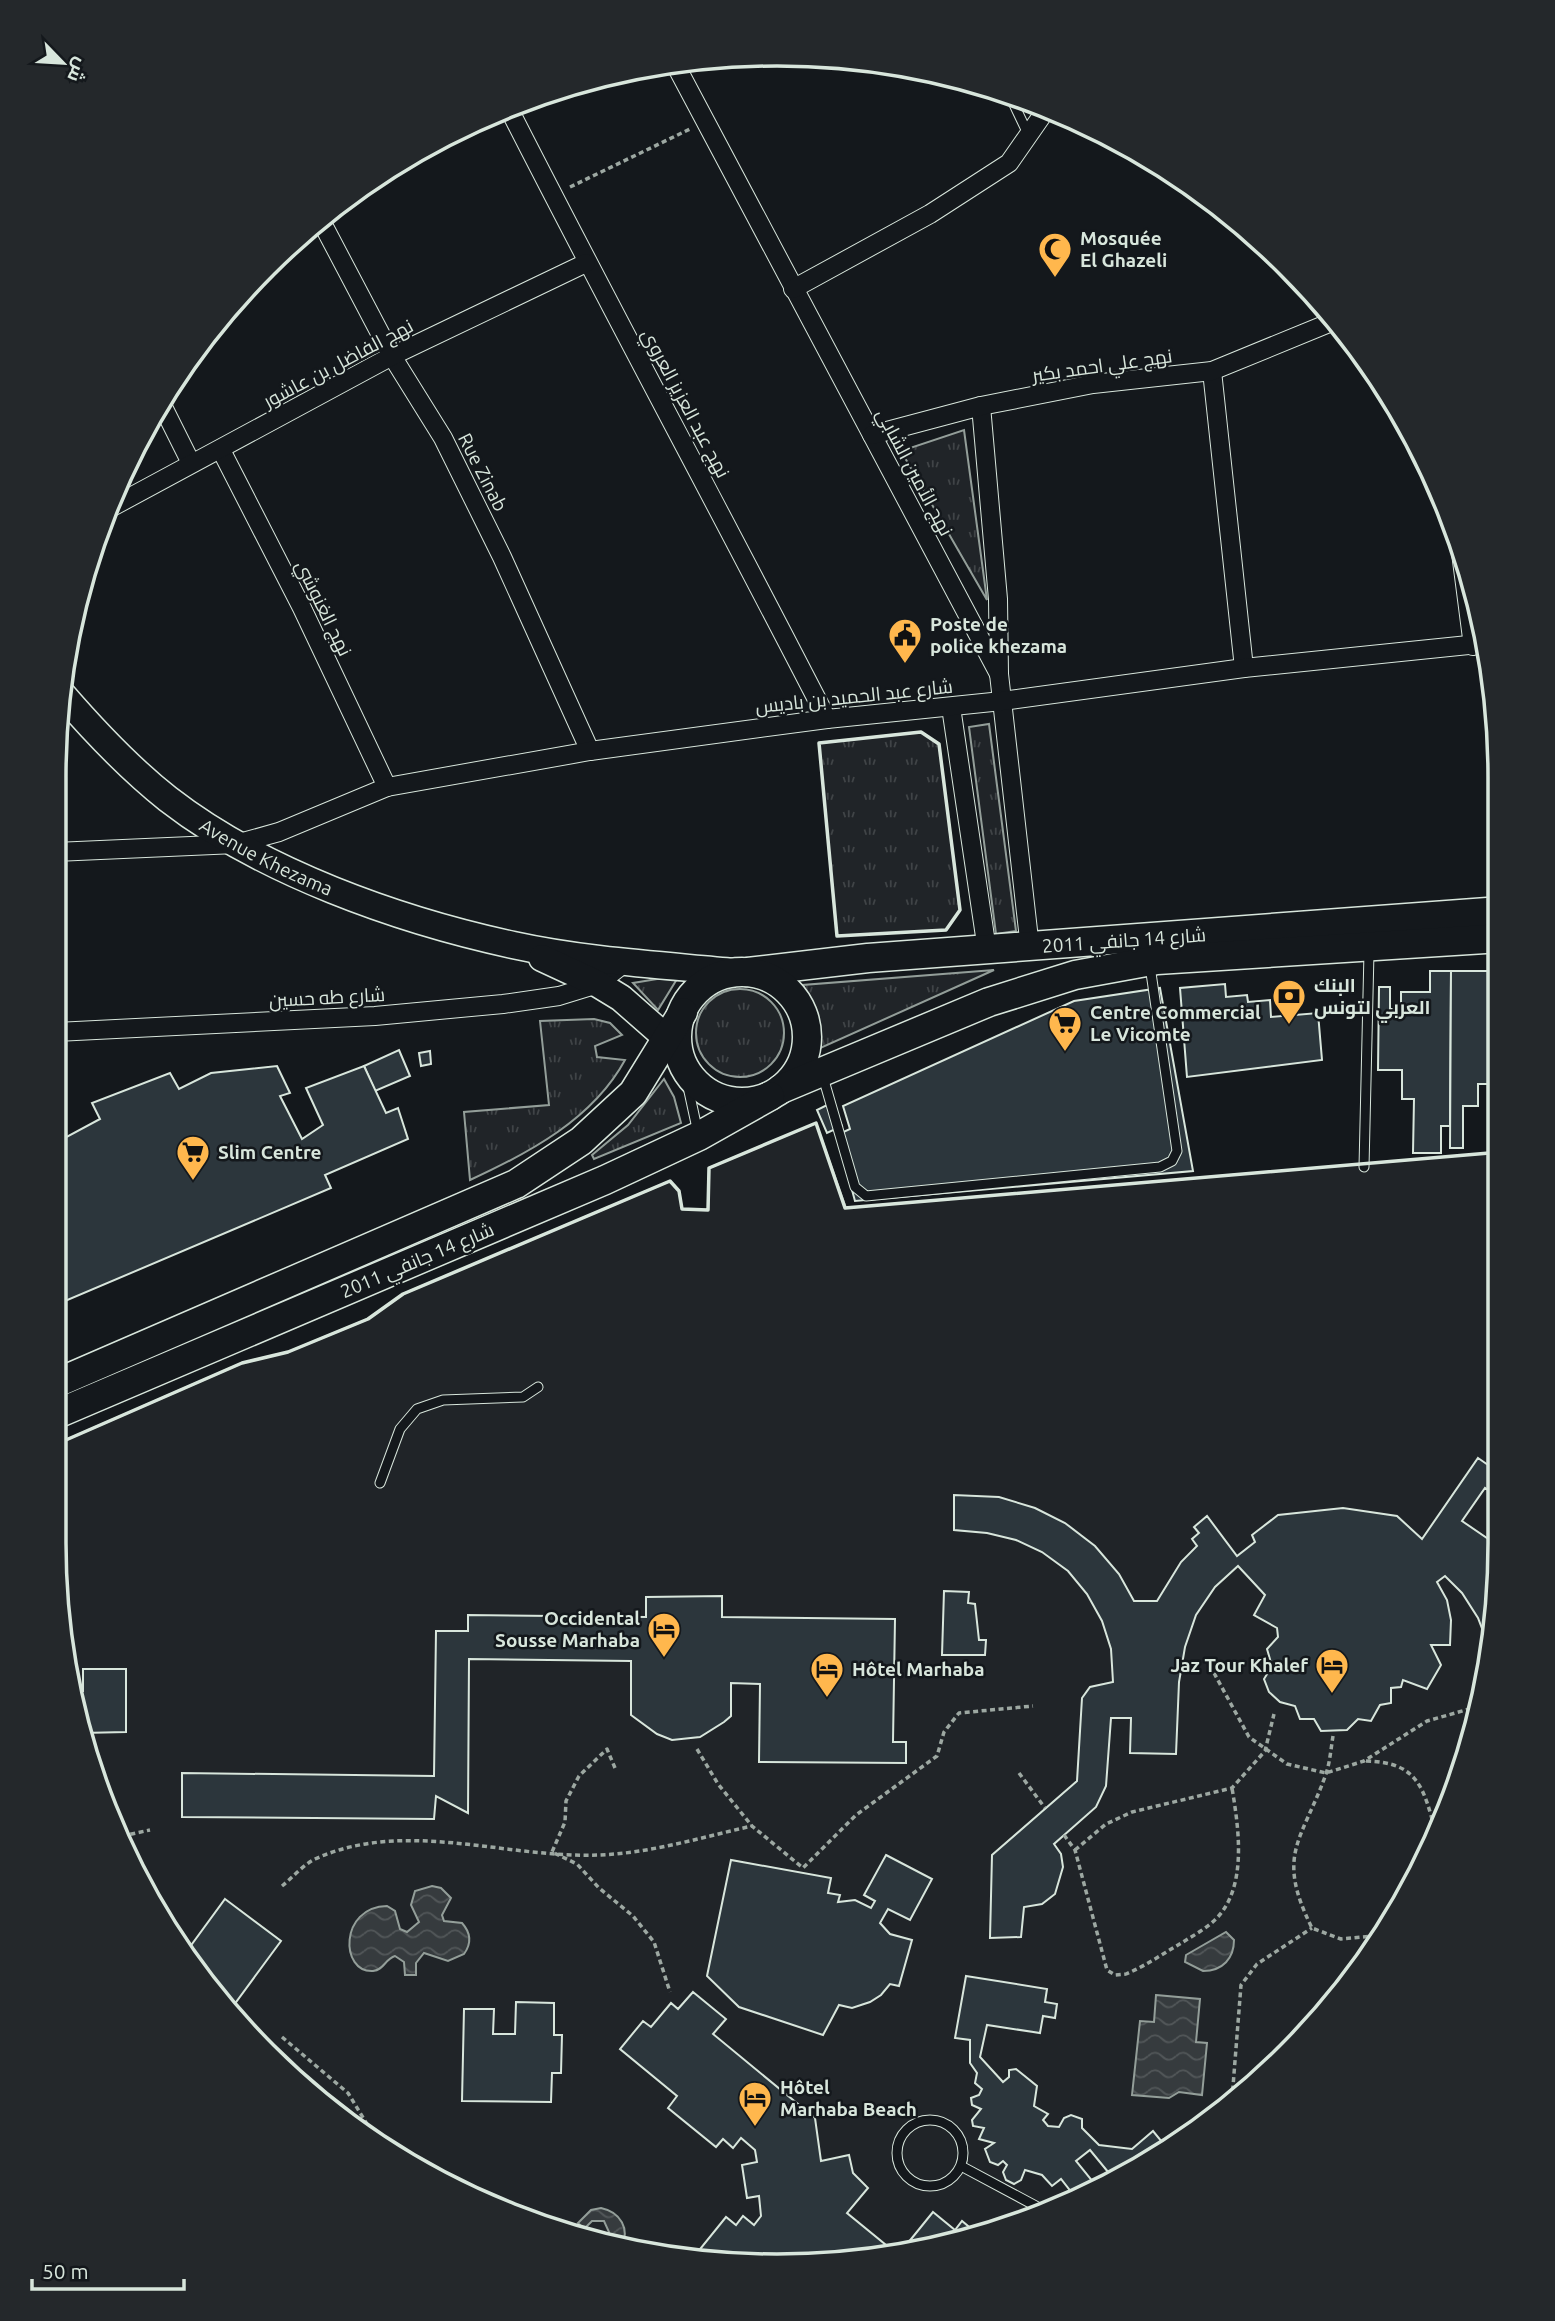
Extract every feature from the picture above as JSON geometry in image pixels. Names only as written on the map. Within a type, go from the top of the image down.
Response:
[{"type":"main road","name":"Avenue Khezama","points":[[71,703],[168,798],[236,844],[358,898],[438,926],[515,946],[626,962],[742,972]]},
{"type":"main road","name":"شارع 14 جانفي 2011","points":[[742,972],[868,958],[1488,912]]},
{"type":"main road","name":"شارع 14 جانفي 2011","points":[[66,1410],[592,1186],[699,1136],[776,1092],[1001,998],[1074,975],[1149,961],[1488,938]]},
{"type":"main road","name":"Avenue Khezama","points":[[515,946],[598,984],[621,998],[676,1049]]},
{"type":"main road","points":[[742,972],[770,978],[788,990],[801,1009],[807,1030],[806,1052],[796,1073],[776,1092],[750,1102],[728,1101],[708,1092],[692,1078],[676,1049],[683,1012],[704,985],[742,972]]},
{"type":"main road","name":"شارع 14 جانفي 2011","points":[[66,1378],[516,1184],[581,1141],[676,1049]]},
{"type":"street","name":"نهج الأمين الشابي","points":[[680,74],[999,674]]},
{"type":"street","name":"نهج عبد العزيز العروي","points":[[513,118],[586,263],[723,515],[827,719]]},
{"type":"street","points":[[793,289],[930,214],[1009,163],[1041,118]]},
{"type":"street","name":"Rue Zinab","points":[[325,229],[392,356],[443,438],[502,557],[590,751]]},
{"type":"street","name":"نهج الفاضل بن عاشور","points":[[123,501],[392,356],[586,263]]},
{"type":"street","name":"نهج علي احمد بكير","points":[[872,435],[981,406],[1093,384],[1212,371],[1325,325]]},
{"type":"street","points":[[1212,371],[1244,668]]},
{"type":"street","points":[[981,406],[998,599],[999,674],[1030,948]]},
{"type":"street","points":[[167,414],[191,463]]},
{"type":"street","name":"نهج الغنوشي","points":[[221,450],[302,608],[387,787]]},
{"type":"street","name":"شارع عبد الحميد بن باديس","points":[[66,852],[236,844],[279,832],[387,787],[590,751],[827,719],[1002,701],[1244,668],[1476,645]]},
{"type":"street","points":[[951,707],[987,950]]},
{"type":"street","points":[[598,984],[626,962]]},
{"type":"street","name":"شارع طه حسين","points":[[66,1031],[375,1016],[543,999],[598,984]]},
{"type":"lane","points":[[1015,108],[1029,137]]},
{"type":"lane","points":[[1364,1167],[1369,948]]},
{"type":"lane","points":[[822,1073],[855,1187],[866,1196],[1160,1167],[1172,1161],[1177,1151],[1149,961]]},
{"type":"lane","points":[[676,1049],[699,1136]]},
{"type":"lane","points":[[380,1483],[400,1429],[417,1409],[443,1400],[523,1397],[538,1387]]},
{"type":"lane","points":[[917,2122],[943,2122],[953,2129],[961,2140],[961,2166],[954,2177],[942,2184],[930,2187],[917,2184],[906,2177],[898,2166],[898,2140],[917,2122]]},
{"type":"lane","points":[[961,2166],[1035,2206]]},
{"type":"path","points":[[553,195],[706,121]]},
{"type":"path","points":[[1214,1673],[1249,1737],[1265,1751],[1287,1764],[1326,1773],[1364,1761],[1427,1721],[1468,1709]]},
{"type":"path","points":[[697,1749],[718,1784],[752,1826],[800,1868],[807,1868],[856,1815],[937,1756],[944,1732],[959,1713],[1033,1706]]},
{"type":"path","points":[[1075,1850],[1106,1824],[1132,1812],[1232,1788],[1265,1751],[1274,1714]]},
{"type":"path","points":[[1333,1736],[1326,1773],[1297,1842],[1293,1872],[1300,1904],[1312,1928],[1341,1939],[1371,1936]]},
{"type":"path","points":[[552,1852],[565,1822],[566,1801],[579,1776],[607,1749],[615,1768]]},
{"type":"path","points":[[1364,1761],[1390,1762],[1411,1774],[1424,1793],[1432,1820]]},
{"type":"path","points":[[1019,1773],[1045,1808]]},
{"type":"path","points":[[1064,1835],[1075,1850],[1107,1970],[1115,1975],[1126,1974],[1206,1927],[1224,1909],[1234,1883],[1237,1854],[1237,1821],[1232,1788]]},
{"type":"path","points":[[282,1886],[312,1860],[362,1842],[472,1843],[552,1852],[629,1853],[752,1826]]},
{"type":"path","points":[[129,1834],[150,1830]]},
{"type":"path","points":[[552,1852],[577,1864],[599,1888],[633,1916],[654,1942],[670,1992]]},
{"type":"path","points":[[1233,2089],[1241,1985],[1257,1965],[1312,1928]]},
{"type":"path","points":[[282,2037],[348,2093],[367,2124]]},
{"type":"green space","points":[[964,430],[987,600],[901,451]]},
{"type":"green space","points":[[989,724],[1016,931],[996,934],[969,727]]},
{"type":"green space","points":[[921,732],[939,744],[960,910],[946,930],[837,936],[819,743]]},
{"type":"green space","points":[[994,970],[816,1050],[817,1015],[803,985]]},
{"type":"green space","points":[[677,979],[658,1010],[633,983]]},
{"type":"green space","points":[[740,989],[757,992],[771,1002],[781,1016],[784,1033],[781,1050],[771,1064],[757,1074],[740,1077],[723,1074],[709,1064],[699,1050],[696,1033],[699,1016],[709,1002],[723,992]]},
{"type":"green space","points":[[594,1019],[610,1023],[622,1035],[595,1046],[597,1057],[625,1060],[612,1081],[596,1100],[558,1132],[515,1158],[470,1180],[464,1112],[549,1105],[540,1021]]},
{"type":"green space","points":[[664,1079],[674,1097],[681,1123],[594,1159],[592,1155],[628,1125]]},
{"type":"green space","points":[[816,1123],[846,1208],[1488,1153],[1487,1590],[1475,1682],[1464,1728],[1451,1772],[1415,1858],[1369,1939],[1342,1976],[1280,2046],[1210,2108],[1133,2159],[1050,2200],[1006,2217],[916,2241],[824,2253],[778,2254],[731,2253],[639,2241],[549,2217],[505,2200],[463,2181],[382,2135],[345,2108],[275,2046],[213,1976],[186,1939],[140,1858],[121,1816],[104,1772],[80,1682],[68,1590],[66,1440],[242,1363],[288,1352],[368,1319],[403,1294],[670,1181],[679,1191],[682,1209],[708,1210],[709,1168]]},
{"type":"water","points":[[432,1886],[441,1888],[451,1898],[442,1915],[444,1921],[462,1923],[467,1931],[469,1942],[464,1954],[448,1961],[424,1953],[416,1963],[416,1975],[405,1975],[404,1962],[395,1956],[380,1969],[362,1969],[350,1952],[353,1928],[360,1917],[371,1909],[387,1906],[395,1911],[400,1929],[407,1932],[419,1922],[411,1905],[415,1891]]},
{"type":"water","points":[[1226,1932],[1234,1940],[1232,1952],[1222,1966],[1203,1971],[1185,1962],[1186,1955]]},
{"type":"water","points":[[1156,1995],[1200,1999],[1196,2042],[1207,2043],[1202,2095],[1179,2092],[1169,2098],[1132,2095],[1140,2021],[1154,2022]]},
{"type":"water","points":[[601,2208],[614,2213],[622,2222],[624,2238],[608,2234],[604,2221],[592,2221],[585,2228],[582,2227],[578,2223],[591,2210]]},
{"type":"building","points":[[1430,971],[1451,971],[1450,1126],[1441,1126],[1441,1153],[1413,1153],[1414,1099],[1402,1099],[1402,1070],[1378,1070],[1379,987],[1390,987],[1390,1009],[1401,1009],[1401,992],[1430,992]]},
{"type":"building","points":[[1451,971],[1488,971],[1488,1084],[1478,1084],[1478,1106],[1463,1106],[1463,1148],[1450,1148]]},
{"type":"building","points":[[1225,984],[1226,997],[1247,995],[1248,1002],[1270,1000],[1271,1017],[1318,1013],[1322,1060],[1187,1077],[1180,988]]},
{"type":"building","name":"Centre Commercial Le Vicomte","points":[[1160,988],[1193,1171],[855,1201],[837,1135],[850,1129],[843,1106],[1074,1001]]},
{"type":"building","points":[[399,1050],[410,1076],[375,1091],[364,1066]]},
{"type":"building","points":[[430,1051],[431,1064],[421,1066],[419,1053]]},
{"type":"building","name":"Slim Centre","points":[[277,1066],[290,1093],[280,1096],[302,1139],[323,1125],[306,1088],[364,1066],[386,1113],[398,1108],[408,1139],[325,1175],[331,1188],[66,1301],[66,1137],[100,1119],[92,1103],[170,1073],[179,1089],[211,1073]]},
{"type":"building","points":[[831,1103],[842,1126],[827,1133],[817,1110]]},
{"type":"building","name":"Jaz Tour Khalef","points":[[1478,1458],[1488,1465],[1488,1490],[1485,1488],[1462,1521],[1488,1539],[1483,1630],[1462,1593],[1445,1576],[1437,1582],[1447,1600],[1451,1620],[1450,1645],[1431,1645],[1441,1665],[1427,1689],[1403,1680],[1401,1687],[1391,1688],[1391,1703],[1380,1705],[1371,1721],[1358,1719],[1347,1730],[1321,1731],[1314,1719],[1300,1719],[1295,1706],[1280,1702],[1269,1692],[1264,1679],[1272,1666],[1267,1649],[1278,1637],[1277,1628],[1254,1615],[1265,1595],[1238,1566],[1215,1587],[1196,1615],[1185,1647],[1179,1682],[1176,1754],[1130,1753],[1131,1718],[1111,1718],[1106,1786],[1096,1807],[1054,1844],[1061,1854],[1063,1867],[1055,1894],[1042,1904],[1024,1907],[1021,1937],[990,1938],[992,1855],[1077,1781],[1082,1698],[1090,1687],[1113,1682],[1111,1649],[1102,1621],[1087,1594],[1068,1571],[1042,1552],[1016,1540],[987,1533],[954,1530],[954,1495],[999,1497],[1035,1508],[1065,1523],[1095,1546],[1119,1574],[1134,1601],[1157,1601],[1181,1562],[1197,1546],[1192,1539],[1199,1533],[1194,1527],[1207,1516],[1237,1556],[1255,1542],[1252,1535],[1278,1515],[1343,1508],[1397,1516],[1422,1539]]},
{"type":"building","points":[[944,1591],[969,1592],[968,1603],[975,1604],[979,1640],[986,1640],[985,1655],[942,1655]]},
{"type":"building","name":"Hôtel Marhaba","points":[[722,1596],[722,1617],[895,1619],[893,1742],[906,1742],[906,1763],[759,1762],[760,1684],[731,1683],[731,1716],[700,1737],[672,1740],[657,1734],[631,1715],[631,1661],[469,1659],[468,1813],[436,1796],[434,1819],[182,1817],[182,1773],[434,1776],[436,1631],[468,1631],[468,1615],[646,1617],[646,1597]]},
{"type":"building","points":[[83,1669],[126,1669],[126,1732],[92,1733],[83,1691]]},
{"type":"building","points":[[886,1855],[932,1879],[910,1920],[888,1909],[880,1923],[890,1934],[912,1940],[899,1986],[890,1984],[881,1995],[870,2002],[852,2008],[839,2005],[823,2035],[739,2007],[707,1976],[731,1860],[831,1878],[828,1893],[840,1895],[838,1902],[855,1900],[871,1908],[875,1901],[864,1895]]},
{"type":"building","points":[[225,1899],[281,1941],[235,2003],[191,1946]]},
{"type":"building","points":[[966,1976],[1047,1989],[1045,2002],[1057,2004],[1055,2018],[1043,2016],[1040,2033],[987,2025],[980,2057],[1003,2082],[1009,2077],[1009,2070],[1016,2069],[1037,2086],[1034,2106],[1048,2114],[1043,2120],[1048,2126],[1059,2127],[1064,2118],[1071,2115],[1082,2119],[1082,2128],[1099,2145],[1132,2149],[1153,2131],[1162,2142],[1108,2172],[1090,2150],[1076,2161],[1092,2181],[1070,2191],[1061,2179],[1052,2186],[1042,2175],[1025,2170],[1021,2180],[1014,2184],[1006,2180],[1003,2172],[1007,2165],[1003,2161],[998,2165],[990,2162],[985,2149],[994,2143],[979,2139],[984,2128],[973,2126],[972,2120],[981,2109],[972,2105],[971,2098],[979,2095],[982,2089],[975,2083],[977,2073],[970,2063],[970,2040],[955,2038]]},
{"type":"building","name":"Hôtel Marhaba Beach","points":[[693,1992],[726,2019],[713,2034],[815,2118],[821,2161],[849,2155],[853,2173],[868,2188],[847,2213],[887,2245],[824,2253],[731,2253],[700,2250],[726,2217],[736,2225],[743,2216],[754,2225],[761,2216],[759,2196],[747,2198],[742,2165],[757,2162],[755,2150],[741,2138],[733,2148],[723,2139],[716,2147],[668,2108],[677,2096],[620,2049],[643,2021],[651,2027],[671,2003],[678,2009]]},
{"type":"building","points":[[516,2002],[554,2003],[554,2035],[562,2035],[561,2073],[552,2073],[551,2102],[462,2101],[464,2009],[494,2009],[493,2034],[515,2034]]},
{"type":"building","points":[[933,2212],[955,2230],[962,2221],[970,2228],[916,2241],[909,2242]]},
{"type":"wall","points":[[921,732],[939,744],[960,910],[946,930],[837,936],[819,743],[921,732]]},
{"type":"wall","points":[[66,1440],[242,1363],[288,1352],[368,1319],[403,1294],[670,1181],[679,1191],[682,1209],[708,1210],[709,1168],[816,1123],[845,1208],[1488,1153]]},
{"type":"place","name":"Mosquée El Ghazeli","points":[[1055,279]]},
{"type":"place","name":"Poste de police khezama","points":[[905,665]]},
{"type":"place","name":"البنك العربي لتونس","points":[[1289,1026]]},
{"type":"place","name":"Centre Commercial Le Vicomte","points":[[1065,1053]]},
{"type":"place","name":"Slim Centre","points":[[193,1182]]},
{"type":"place","name":"Occidental Sousse Marhaba","points":[[664,1659]]},
{"type":"place","name":"Jaz Tour Khalef","points":[[1332,1695]]},
{"type":"place","name":"Hôtel Marhaba","points":[[827,1699]]},
{"type":"place","name":"Hôtel Marhaba Beach","points":[[755,2128]]}]
